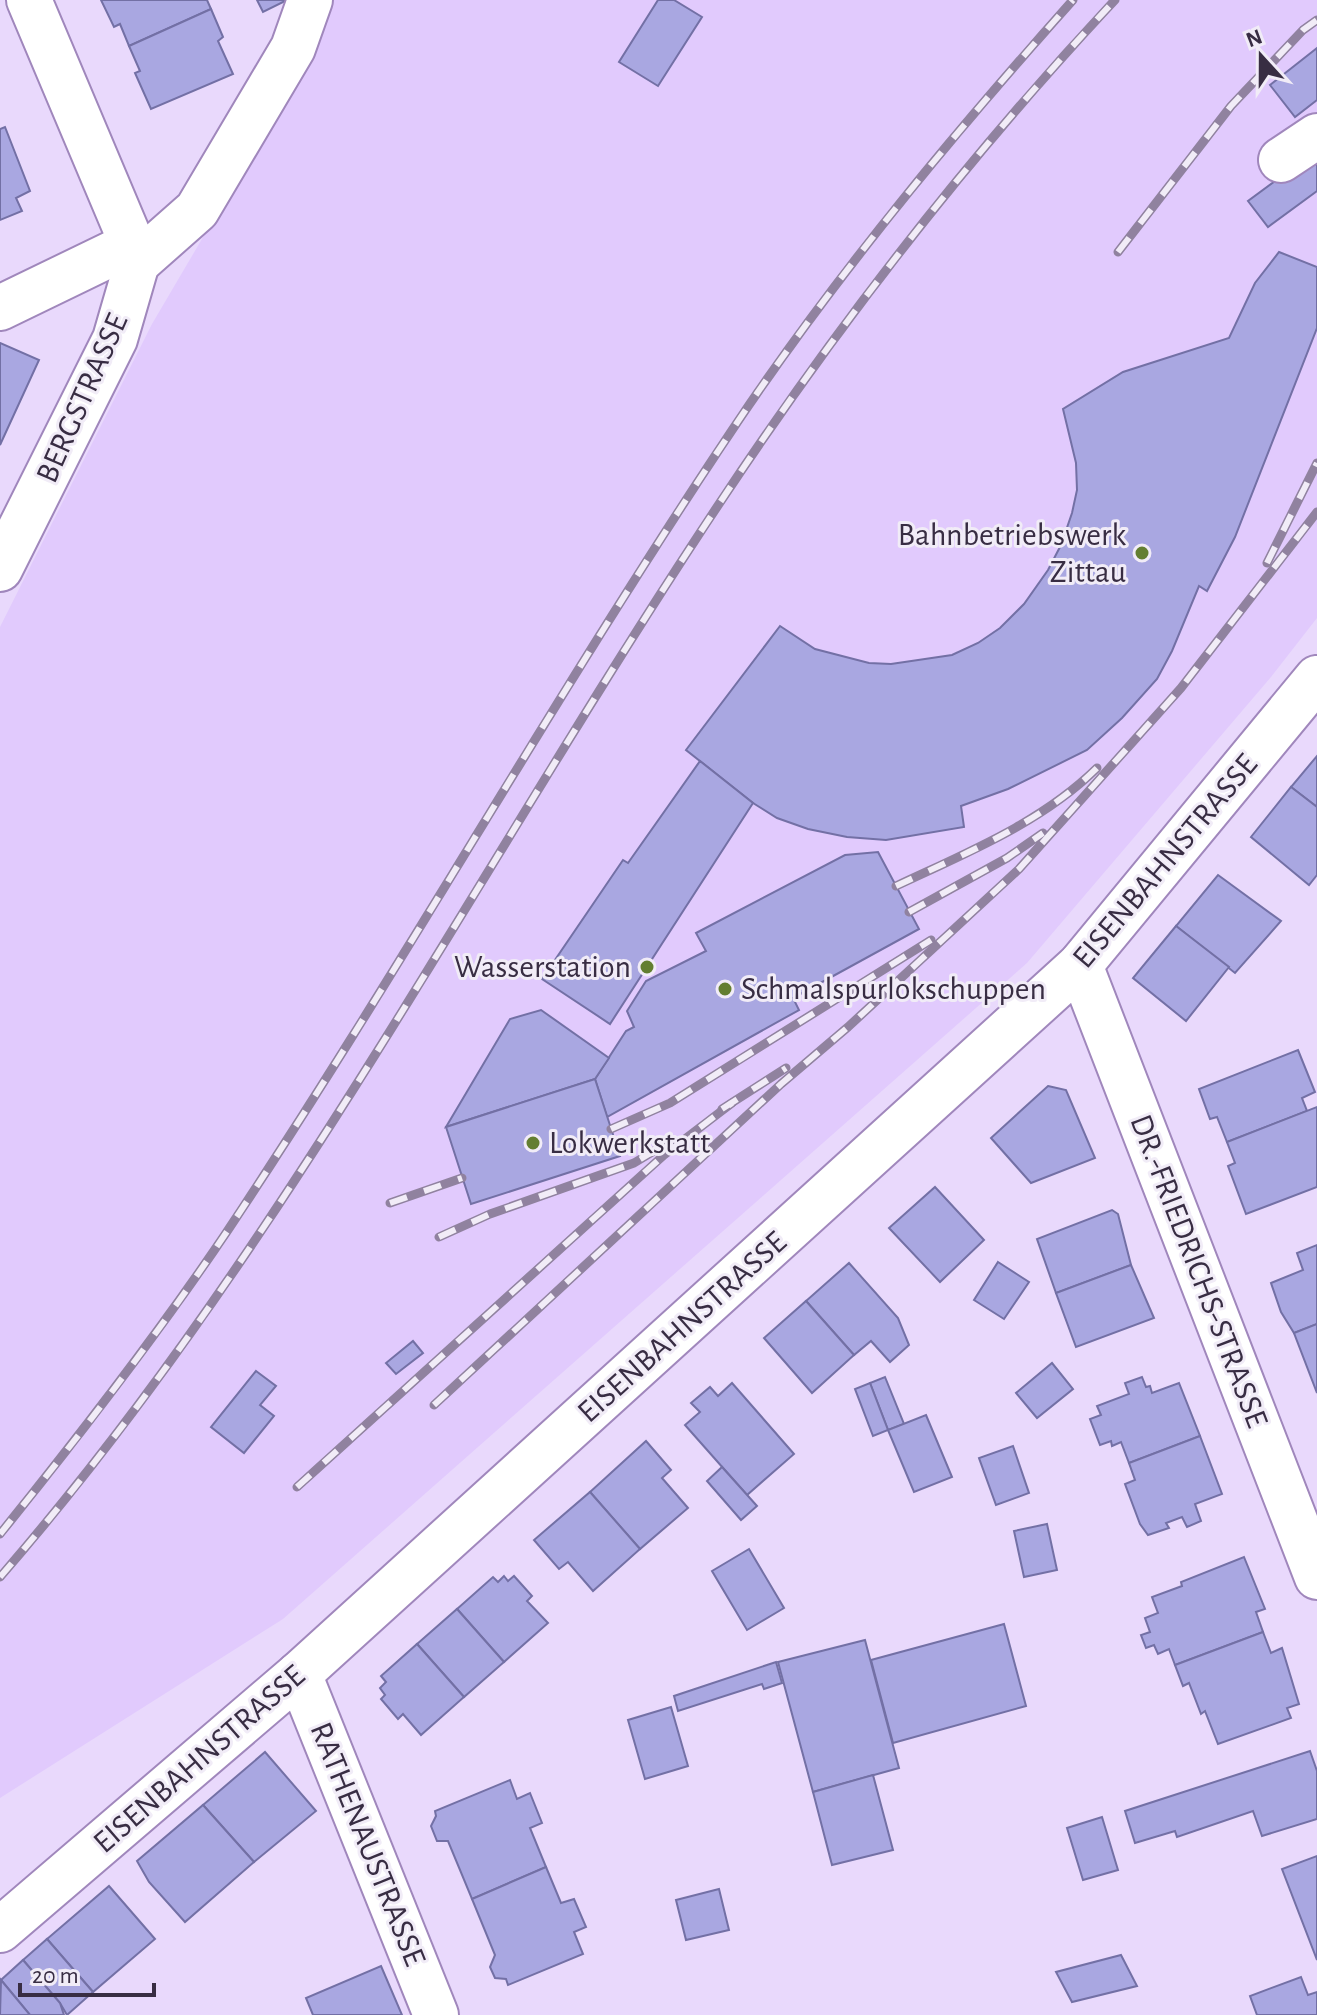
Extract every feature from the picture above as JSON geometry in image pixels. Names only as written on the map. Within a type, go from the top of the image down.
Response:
[{"type":"street","points":[[29,0],[135,254]]},
{"type":"street","points":[[0,308],[135,254],[197,210],[293,48],[310,0]]},
{"type":"street","points":[[1281,160],[1317,136]]},
{"type":"street","name":"BERGSTRASSE","points":[[0,569],[115,339],[135,254]]},
{"type":"street","name":"EISENBAHNSTRASSE","points":[[0,1930],[299,1674],[1080,965],[1317,678]]},
{"type":"street","name":"DR.-FRIEDRICHS-STRASSE","points":[[1080,965],[1317,1577]]},
{"type":"street","name":"RATHENAUSTRASSE","points":[[299,1674],[436,2015]]},
{"type":"shaded area","points":[[330,0],[1317,0],[1317,618],[1271,677],[1027,963],[283,1619],[0,1798],[0,627],[152,324],[320,38]]},
{"type":"building","points":[[101,0],[207,0],[211,9],[129,46],[120,24],[114,27]]},
{"type":"building","points":[[257,0],[287,0],[263,12]]},
{"type":"building","points":[[658,0],[674,0],[702,17],[658,86],[619,62]]},
{"type":"building","points":[[211,9],[223,37],[218,41],[233,74],[151,109],[135,73],[140,71],[129,46]]},
{"type":"building","points":[[1317,48],[1317,100],[1295,117],[1270,85]]},
{"type":"building","points":[[5,127],[30,191],[16,198],[22,211],[0,220],[0,129]]},
{"type":"building","points":[[1317,150],[1317,191],[1268,227],[1248,201]]},
{"type":"building","name":"Bahnbetriebswerk Zittau","points":[[1279,252],[1317,267],[1317,328],[1235,537],[1207,591],[1199,586],[1157,679],[1122,718],[1087,750],[1008,789],[961,806],[964,827],[886,840],[847,837],[808,829],[777,818],[686,750],[780,626],[815,649],[869,663],[891,664],[952,655],[1000,628],[1024,604],[1048,570],[1072,513],[1077,490],[1076,463],[1063,409],[1123,372],[1229,338],[1255,283]]},
{"type":"building","points":[[0,343],[39,360],[0,445]]},
{"type":"building","points":[[1317,756],[1317,807],[1291,787]]},
{"type":"building","points":[[700,761],[753,803],[610,1024],[542,979],[623,860],[628,863]]},
{"type":"building","points":[[1291,787],[1317,807],[1317,875],[1309,885],[1251,837]]},
{"type":"building","name":"Schmalspurlokschuppen","points":[[878,852],[919,929],[793,998],[799,1010],[607,1117],[595,1079],[626,1031],[634,1027],[627,1011],[646,981],[706,951],[696,933],[845,855]]},
{"type":"building","points":[[1218,875],[1281,921],[1235,973],[1176,926]]},
{"type":"building","points":[[1176,926],[1229,967],[1186,1021],[1133,978]]},
{"type":"building","points":[[541,1010],[609,1058],[595,1079],[446,1127],[510,1019]]},
{"type":"building","points":[[1298,1050],[1315,1092],[1302,1098],[1307,1111],[1227,1142],[1217,1117],[1210,1119],[1199,1089]]},
{"type":"building","name":"Lokwerkstatt","points":[[595,1079],[620,1156],[471,1204],[446,1127]]},
{"type":"building","points":[[1048,1086],[1066,1090],[1095,1158],[1031,1183],[991,1138]]},
{"type":"building","points":[[1317,1107],[1317,1187],[1246,1214],[1228,1166],[1235,1163],[1227,1142]]},
{"type":"building","points":[[935,1187],[984,1240],[940,1282],[889,1228]]},
{"type":"building","points":[[1112,1210],[1118,1214],[1131,1265],[1056,1293],[1037,1239]]},
{"type":"building","points":[[1317,1245],[1317,1324],[1294,1333],[1281,1312],[1271,1283],[1303,1270],[1297,1253]]},
{"type":"building","points":[[998,1262],[1029,1282],[1004,1319],[974,1300]]},
{"type":"building","points":[[849,1263],[898,1318],[909,1345],[890,1362],[871,1341],[854,1355],[806,1301]]},
{"type":"building","points":[[1131,1265],[1154,1318],[1076,1347],[1056,1293]]},
{"type":"building","points":[[806,1301],[854,1355],[812,1393],[764,1338]]},
{"type":"building","points":[[1317,1324],[1317,1393],[1294,1333]]},
{"type":"building","points":[[413,1341],[423,1353],[396,1374],[386,1363]]},
{"type":"building","points":[[1052,1363],[1073,1389],[1037,1418],[1016,1393]]},
{"type":"building","points":[[256,1371],[276,1386],[260,1405],[274,1416],[244,1453],[211,1427]]},
{"type":"building","points":[[885,1377],[904,1424],[888,1430],[870,1383]]},
{"type":"building","points":[[1142,1377],[1152,1393],[1179,1383],[1200,1436],[1129,1463],[1121,1442],[1112,1446],[1111,1441],[1100,1445],[1090,1419],[1101,1415],[1097,1406],[1129,1394],[1125,1383]]},
{"type":"building","points":[[732,1383],[794,1454],[747,1495],[685,1425],[700,1412],[691,1403],[710,1387],[718,1396]]},
{"type":"building","points":[[870,1383],[888,1430],[873,1436],[855,1389]]},
{"type":"building","points":[[926,1415],[952,1477],[914,1492],[888,1430]]},
{"type":"building","points":[[1200,1436],[1222,1494],[1195,1504],[1201,1521],[1187,1527],[1182,1517],[1166,1523],[1169,1528],[1148,1535],[1140,1524],[1125,1484],[1135,1480],[1129,1463]]},
{"type":"building","points":[[646,1441],[671,1470],[662,1478],[688,1508],[640,1549],[590,1492]]},
{"type":"building","points":[[1013,1446],[1029,1493],[996,1505],[979,1458]]},
{"type":"building","points":[[722,1467],[757,1506],[741,1520],[707,1481]]},
{"type":"building","points":[[590,1492],[640,1549],[593,1591],[568,1562],[559,1569],[534,1540]]},
{"type":"building","points":[[1047,1524],[1057,1570],[1024,1577],[1014,1531]]},
{"type":"building","points":[[749,1549],[784,1608],[747,1630],[712,1571]]},
{"type":"building","points":[[1244,1557],[1265,1609],[1256,1612],[1263,1632],[1175,1665],[1169,1649],[1158,1654],[1154,1645],[1146,1648],[1141,1635],[1150,1632],[1145,1618],[1158,1613],[1152,1597]]},
{"type":"building","points":[[504,1576],[508,1581],[514,1576],[532,1596],[527,1601],[548,1623],[504,1662],[457,1609],[493,1577],[498,1582]]},
{"type":"building","points":[[457,1609],[504,1662],[464,1697],[417,1644]]},
{"type":"building","points":[[1004,1624],[1026,1706],[893,1743],[871,1660]]},
{"type":"building","points":[[1263,1632],[1271,1653],[1282,1648],[1299,1704],[1287,1708],[1291,1718],[1218,1744],[1205,1711],[1201,1714],[1189,1683],[1183,1686],[1175,1665]]},
{"type":"building","points":[[865,1640],[899,1768],[813,1792],[778,1662]]},
{"type":"building","points":[[417,1644],[464,1697],[421,1735],[403,1714],[398,1719],[381,1699],[385,1695],[380,1688],[386,1682],[381,1676]]},
{"type":"building","points":[[776,1662],[782,1683],[764,1689],[762,1684],[678,1711],[674,1696]]},
{"type":"building","points":[[671,1707],[688,1766],[645,1779],[628,1720]]},
{"type":"building","points":[[1310,1751],[1317,1771],[1317,1819],[1262,1836],[1253,1811],[1177,1837],[1175,1831],[1135,1843],[1125,1811]]},
{"type":"building","points":[[265,1752],[316,1811],[254,1862],[203,1805]]},
{"type":"building","points":[[873,1775],[893,1850],[832,1865],[813,1792]]},
{"type":"building","points":[[510,1780],[517,1799],[530,1793],[542,1823],[530,1828],[546,1867],[472,1899],[448,1841],[437,1841],[431,1826],[435,1811]]},
{"type":"building","points":[[203,1805],[254,1862],[185,1922],[149,1882],[137,1861]]},
{"type":"building","points":[[1102,1817],[1118,1870],[1083,1880],[1067,1828]]},
{"type":"building","points":[[1317,1856],[1317,1960],[1282,1869]]},
{"type":"building","points":[[546,1867],[561,1903],[574,1899],[586,1927],[574,1932],[583,1954],[508,1985],[506,1979],[495,1978],[490,1967],[495,1955],[472,1899]]},
{"type":"building","points":[[109,1886],[155,1939],[93,1992],[47,1939]]},
{"type":"building","points":[[719,1889],[729,1930],[686,1940],[676,1900]]},
{"type":"building","points":[[47,1939],[93,1992],[67,2015],[23,1960]]},
{"type":"building","points":[[1121,1955],[1137,1986],[1072,2002],[1056,1972]]},
{"type":"building","points":[[23,1960],[60,2003],[64,2015],[30,2015],[1,1980]]},
{"type":"building","points":[[381,1966],[402,2015],[313,2015],[306,1998]]},
{"type":"building","points":[[1301,1977],[1308,1995],[1317,1992],[1317,2015],[1257,2015],[1250,1996]]},
{"type":"building","points":[[1,1980],[30,2015],[0,2015]]},
{"type":"railway","points":[[0,1534],[116,1386],[226,1233],[358,1027],[681,507],[786,352],[905,197],[1073,0]]},
{"type":"railway","points":[[0,1577],[103,1452],[199,1322],[290,1188],[631,639],[810,372],[957,181],[1115,0]]},
{"type":"railway","points":[[1118,252],[1231,106],[1303,30],[1317,20]]},
{"type":"railway","points":[[1267,563],[1317,463]]},
{"type":"railway","points":[[434,1405],[1019,869],[1181,688],[1317,512]]},
{"type":"railway","points":[[896,886],[976,849],[1027,821],[1075,788],[1097,768]]},
{"type":"railway","points":[[909,912],[1007,858],[1043,833]]},
{"type":"railway","points":[[611,1129],[670,1103],[931,940]]},
{"type":"railway","points":[[722,1109],[786,1068]]},
{"type":"railway","points":[[297,1487],[664,1155],[732,1103]]},
{"type":"railway","points":[[439,1237],[490,1214],[634,1163],[664,1145]]},
{"type":"railway","points":[[390,1203],[462,1178]]},
{"type":"place","name":"Bahnbetriebswerk Zittau","points":[[1142,553]]},
{"type":"place","name":"Wasserstation","points":[[647,967]]},
{"type":"place","name":"Schmalspurlokschuppen","points":[[725,989]]},
{"type":"place","name":"Lokwerkstatt","points":[[533,1143]]}]
